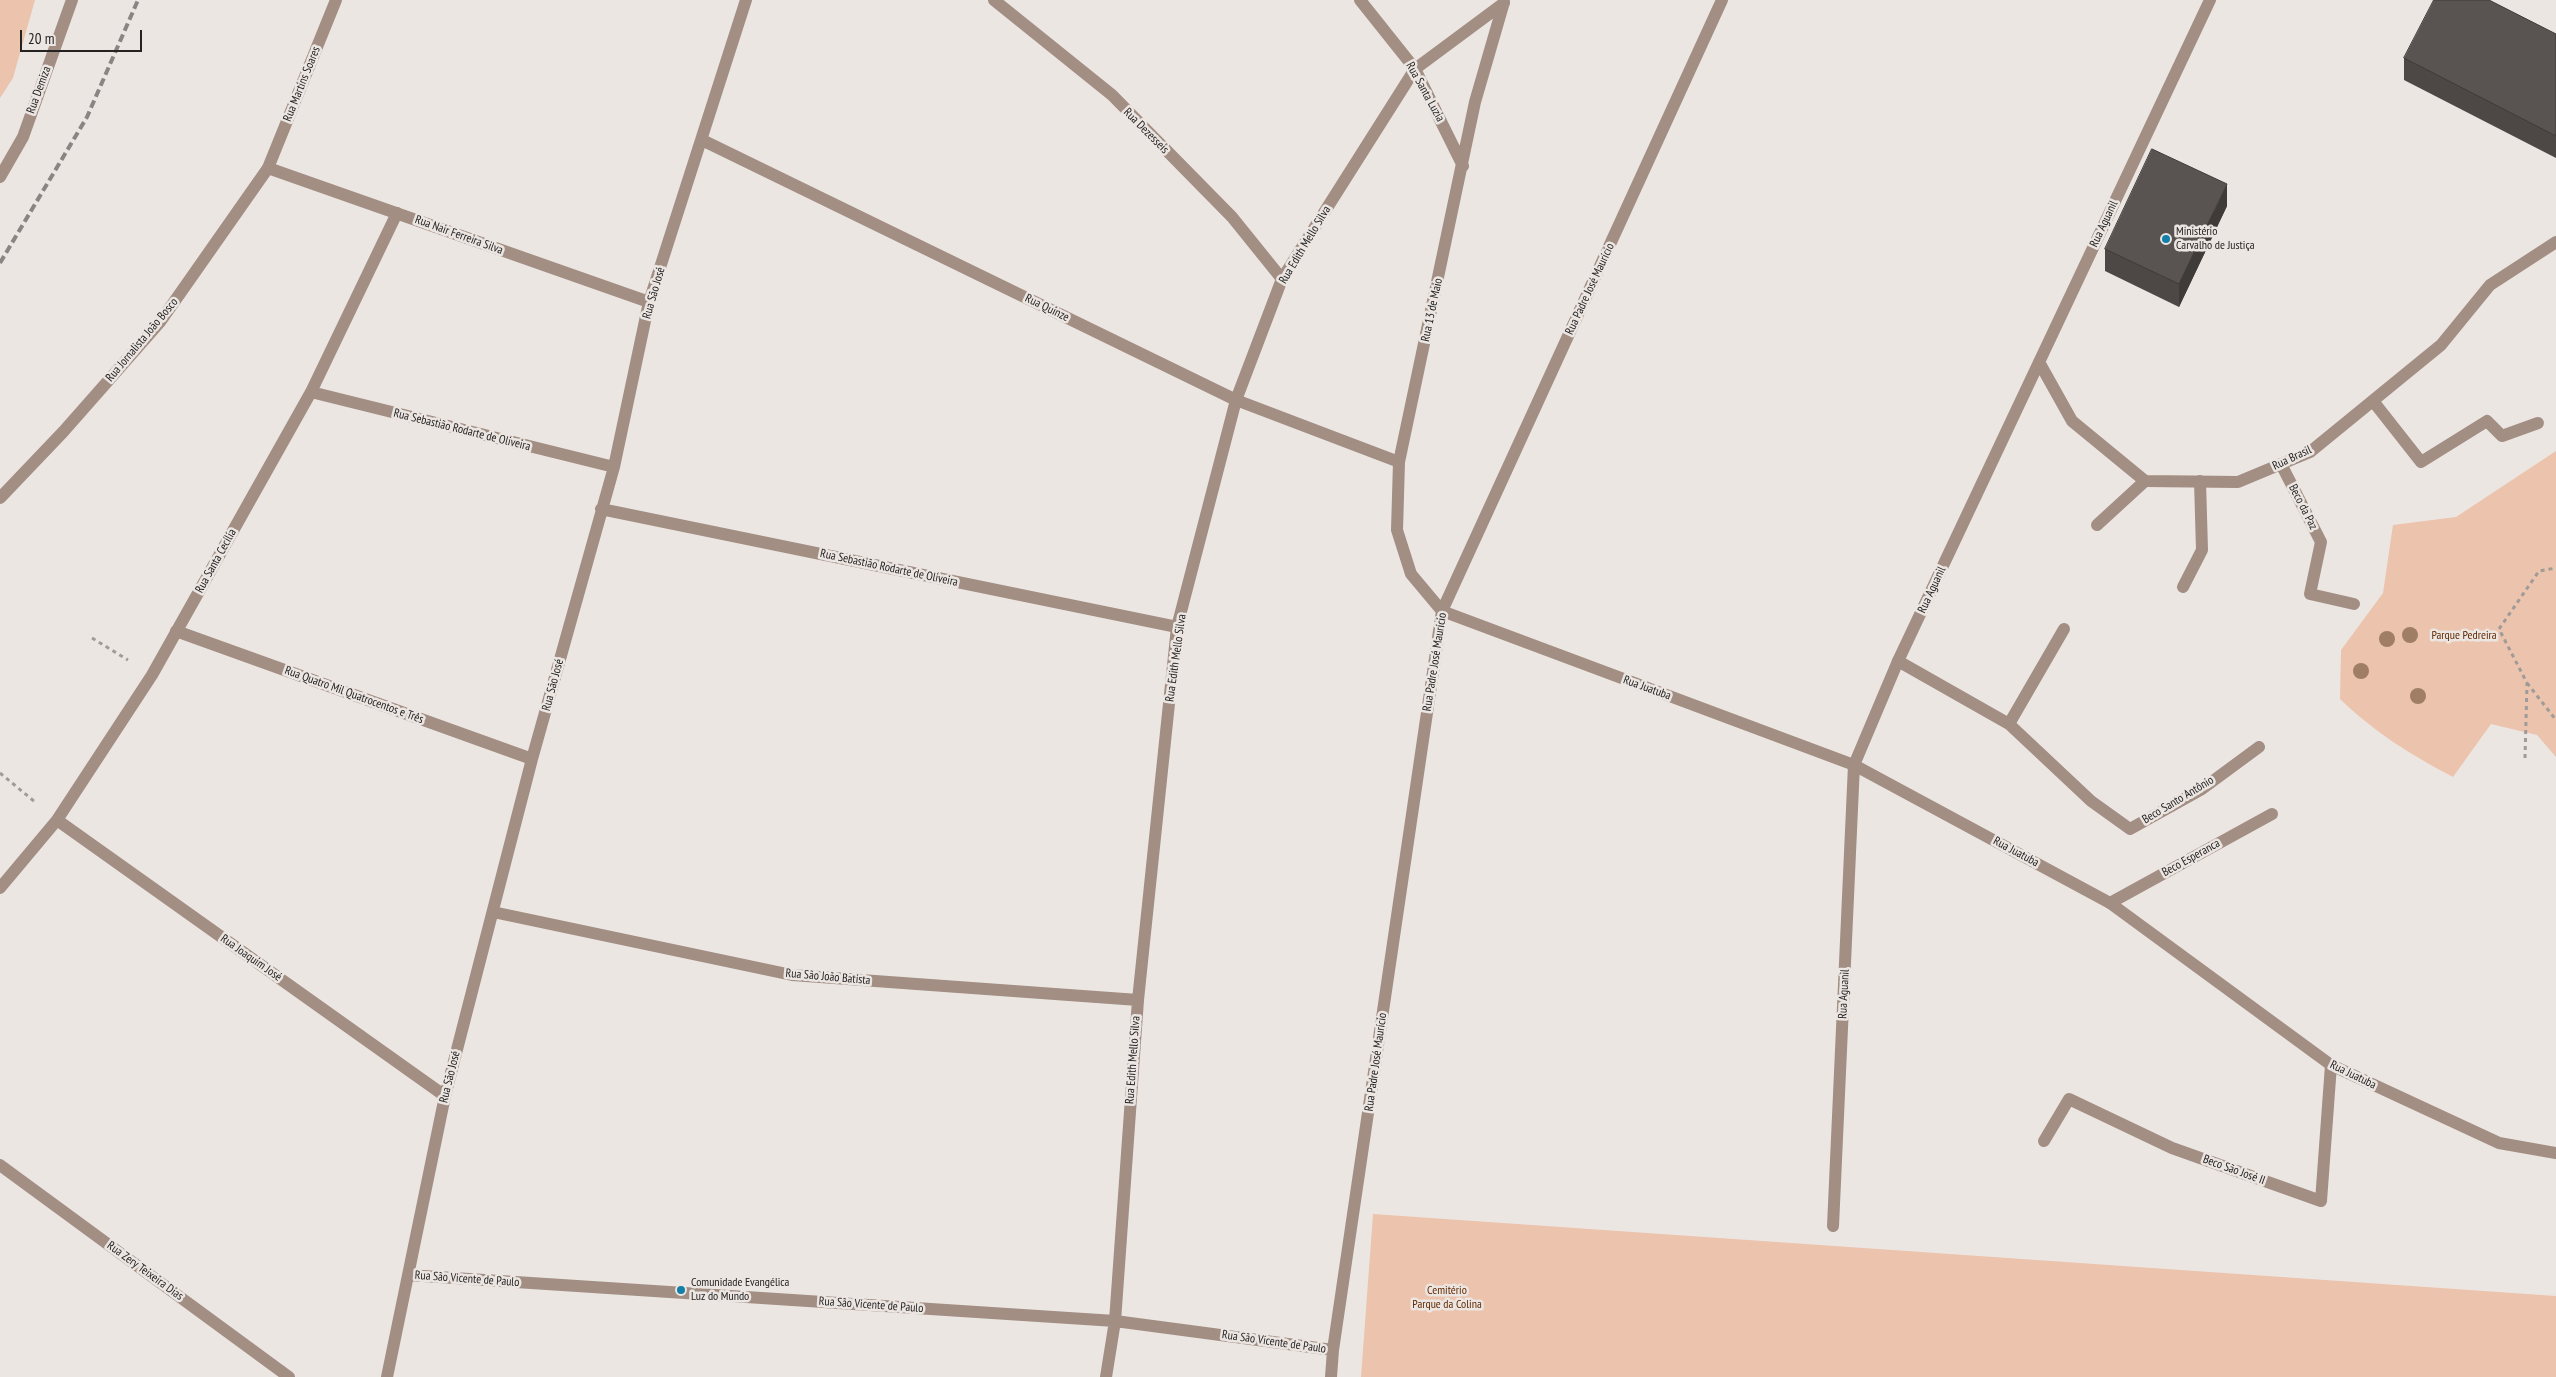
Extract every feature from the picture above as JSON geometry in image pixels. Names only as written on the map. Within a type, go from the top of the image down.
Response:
[{"type":"street","name":"Rua Demiza","points":[[0,177],[22,137],[72,0]]},
{"type":"street","name":"Rua Martins Soares","points":[[268,168],[336,0]]},
{"type":"street","name":"Rua São José","points":[[387,1377],[445,1096],[532,759],[614,467],[649,302],[746,0]]},
{"type":"street","name":"Rua Dezesseis","points":[[994,0],[1112,96],[1232,218],[1282,279]]},
{"type":"street","name":"Rua Santa Luzia","points":[[1360,0],[1415,69],[1463,166]]},
{"type":"street","name":"Rua Padre José Maurício","points":[[1331,1377],[1333,1350],[1442,611],[1722,0]]},
{"type":"street","name":"Rua Aguanil","points":[[1833,1226],[1854,765],[1898,661],[2210,0]]},
{"type":"street","name":"Rua Edith Mello Silva","points":[[1106,1377],[1115,1321],[1138,1000],[1178,627],[1236,400],[1282,279],[1415,69],[1505,2]]},
{"type":"street","name":"Rua 13 de Maio","points":[[1442,611],[1411,574],[1397,530],[1399,462],[1475,102],[1505,2]]},
{"type":"street","name":"Rua Quinze","points":[[702,140],[1236,400],[1399,462]]},
{"type":"street","name":"Rua Nair Ferreira Silva","points":[[268,168],[649,302]]},
{"type":"street","name":"Rua Jornalista João Bosco","points":[[0,498],[63,432],[160,322],[268,168]]},
{"type":"street","name":"Rua Santa Cecília","points":[[0,888],[57,820],[152,675],[311,392],[397,213]]},
{"type":"street","name":"Rua Brasil","points":[[2145,480],[2238,482],[2310,452],[2441,345],[2490,285],[2556,242]]},
{"type":"street","points":[[2039,362],[2072,421],[2145,480],[2097,525]]},
{"type":"street","name":"Rua Sebastião Rodarte de Oliveira","points":[[311,392],[614,467]]},
{"type":"street","points":[[2373,401],[2421,462],[2487,421],[2502,436],[2538,423]]},
{"type":"street","name":"Beco da Paz","points":[[2281,464],[2321,542],[2310,594],[2354,604]]},
{"type":"street","points":[[2183,587],[2202,550],[2200,481]]},
{"type":"street","name":"Rua Sebastião Rodarte de Oliveira","points":[[601,509],[1178,627]]},
{"type":"street","name":"Rua Juatuba","points":[[1442,611],[1854,765],[2110,903],[2331,1065],[2499,1143],[2556,1153]]},
{"type":"street","points":[[2009,724],[2064,630]]},
{"type":"street","name":"Rua Quatro Mil Quatrocentos e Três","points":[[176,631],[532,759]]},
{"type":"street","name":"Beco Santo Antônio","points":[[1898,661],[2009,724],[2091,801],[2130,829],[2202,788],[2259,747]]},
{"type":"street","name":"Beco Esperanca","points":[[2110,903],[2272,814]]},
{"type":"street","name":"Rua Joaquim José","points":[[57,820],[445,1096]]},
{"type":"street","name":"Rua São João Batista","points":[[494,912],[792,975],[1138,1000]]},
{"type":"street","name":"Beco São José II","points":[[2044,1141],[2069,1099],[2172,1148],[2321,1201],[2331,1065]]},
{"type":"street","name":"Rua Zery Teixeira Dias","points":[[0,1165],[289,1377]]},
{"type":"street","name":"Rua São Vicente de Paulo","points":[[408,1276],[1115,1321],[1333,1350]]},
{"type":"path","points":[[2556,568],[2539,571],[2499,629],[2526,683],[2556,720]]},
{"type":"path","points":[[92,638],[152,675]]},
{"type":"path","points":[[2525,758],[2526,683]]},
{"type":"path","points":[[0,773],[57,820]]},
{"type":"green space","points":[[0,0],[35,0],[13,78],[0,98]]},
{"type":"green space","name":"Parque Pedreira","points":[[2556,451],[2556,757],[2537,735],[2491,724],[2453,777],[2394,742],[2367,723],[2340,699],[2341,650],[2383,593],[2393,525],[2456,517]]},
{"type":"green space","name":"Cemitério Parque da Colina","points":[[1373,1214],[2556,1296],[2556,1377],[1361,1377]]},
{"type":"building","points":[[2434,0],[2489,0],[2556,34],[2556,136],[2404,58]]},
{"type":"building","name":"Ministério Carvalho de Justiça","points":[[2152,149],[2227,184],[2179,284],[2105,249]]},
{"type":"railway","points":[[0,263],[87,117],[138,0]]},
{"type":"place","name":"Ministério Carvalho de Justiça","points":[[2166,239]]},
{"type":"place","name":"Comunidade Evangélica Luz do Mundo","points":[[681,1290]]}]
